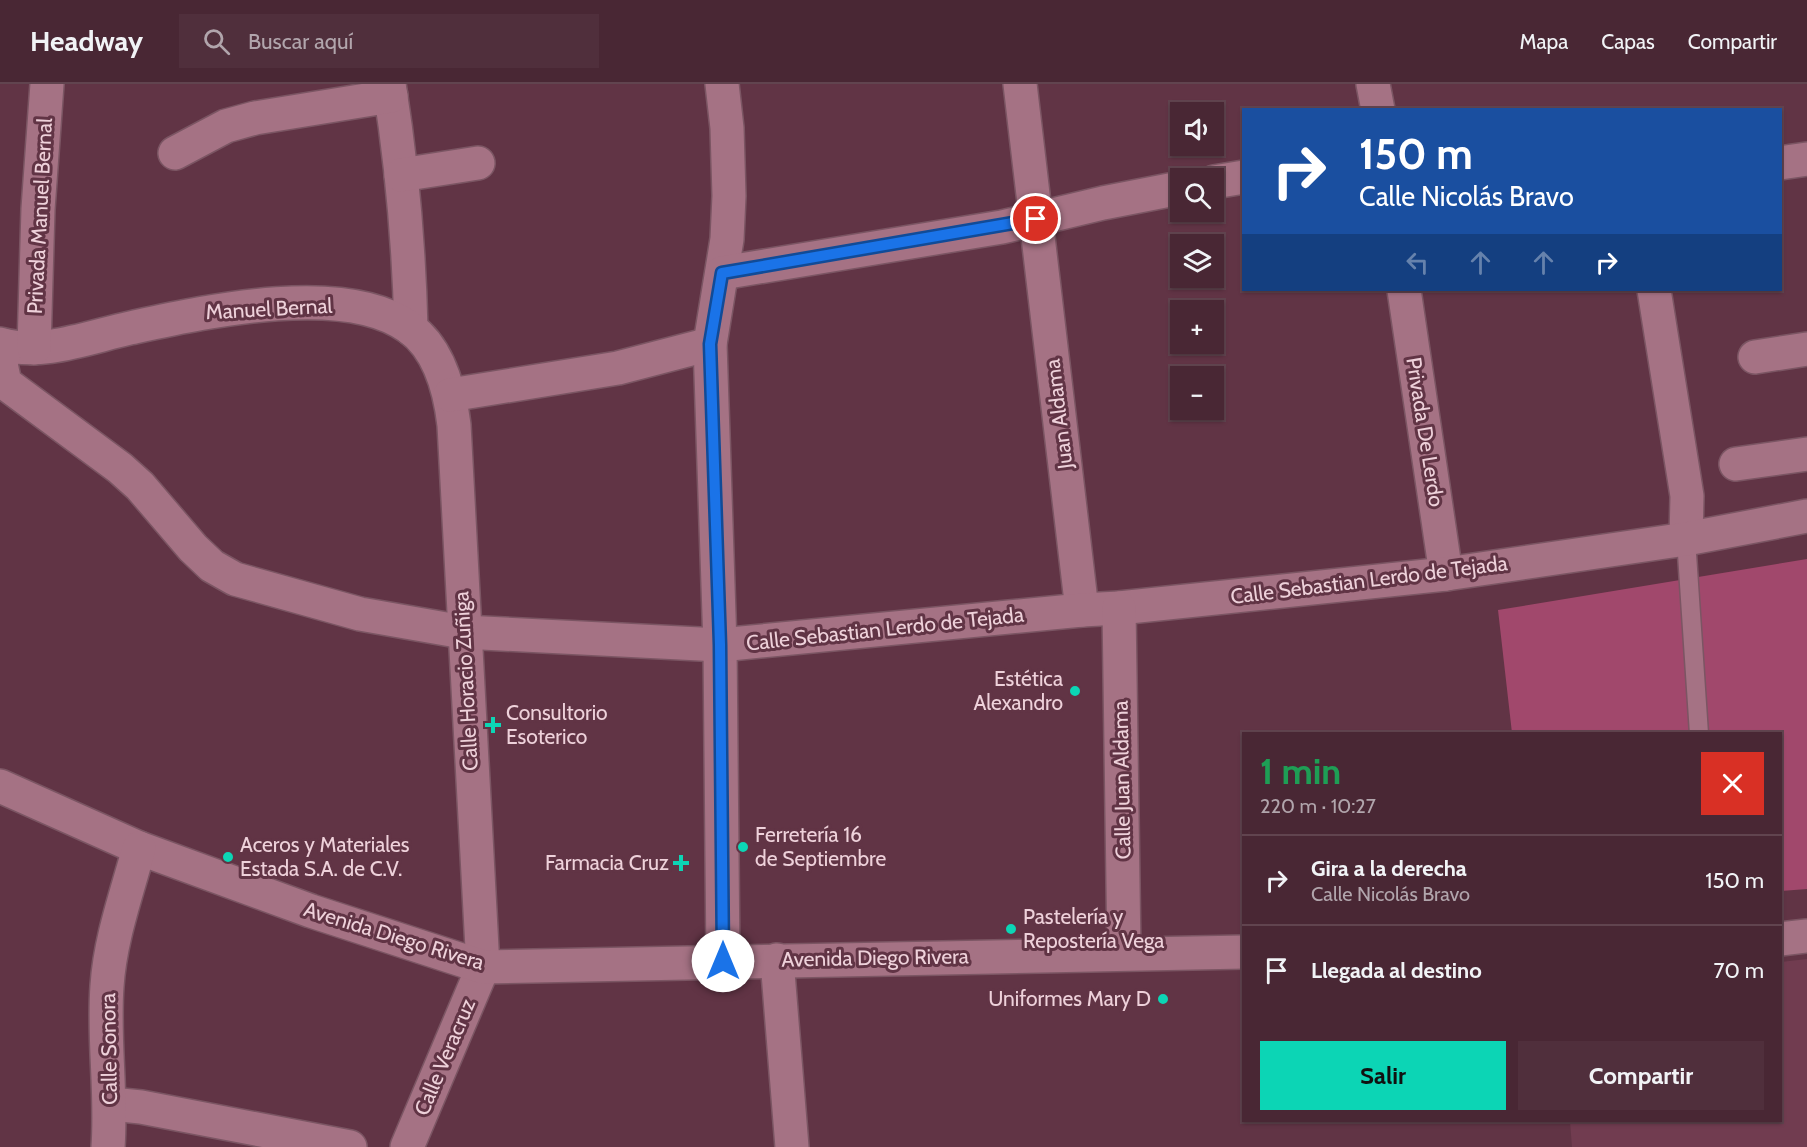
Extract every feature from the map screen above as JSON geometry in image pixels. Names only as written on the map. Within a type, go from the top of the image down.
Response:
[{"type":"street","name":"Privada Manuel Bernal","points":[[13,346],[38,209],[47,84]]},
{"type":"street","points":[[722,84],[727,128],[729,196],[722,273],[710,344],[720,645],[723,961]]},
{"type":"street","name":"Juan Aldama","points":[[1020,84],[1082,609]]},
{"type":"street","points":[[1373,84],[1377,108]]},
{"type":"street","points":[[175,153],[226,126],[389,90],[401,175],[410,277],[411,329]]},
{"type":"street","points":[[1782,163],[1807,159]]},
{"type":"street","points":[[401,175],[478,163]]},
{"type":"street","points":[[1224,180],[1242,177]]},
{"type":"street","points":[[722,273],[1036,219],[1170,190]]},
{"type":"street","name":"Privada De Lerdo","points":[[1404,291],[1446,574]]},
{"type":"street","points":[[1654,291],[1687,496],[1686,539]]},
{"type":"street","name":"Manuel Bernal","points":[[13,346],[242,307],[338,305],[380,311],[411,329],[441,369],[450,395]]},
{"type":"street","points":[[450,395],[618,368],[710,344]]},
{"type":"street","name":"Calle Sebastian Lerdo de Tejada","points":[[13,346],[1,373],[5,384],[120,468],[140,486],[193,549],[212,566],[235,579],[328,606],[406,624],[463,632],[720,645],[1082,609],[1119,608],[1446,574],[1686,539],[1807,516]]},
{"type":"street","points":[[1755,357],[1807,349]]},
{"type":"street","name":"Calle Horacio Zuñiga","points":[[450,395],[483,967]]},
{"type":"street","points":[[1736,464],[1807,454]]},
{"type":"street","name":"Calle Juan Aldama","points":[[1119,608],[1125,952]]},
{"type":"street","name":"Avenida Diego Rivera","points":[[0,786],[139,848],[310,911],[483,967],[1125,952],[1242,952]]},
{"type":"street","name":"Calle Sonora","points":[[108,1147],[111,1104],[105,1030],[107,984],[117,929],[139,848]]},
{"type":"street","points":[[1782,939],[1807,936]]},
{"type":"street","points":[[777,960],[792,1147]]},
{"type":"street","name":"Calle Veracruz","points":[[407,1147],[483,967]]},
{"type":"street","points":[[111,1104],[141,1107],[350,1147]]},
{"type":"lane","points":[[1686,539],[1699,732]]},
{"type":"shaded area","points":[[1807,559],[1807,889],[1782,891],[1782,732],[1512,732],[1498,610]]},
{"type":"shaded area","points":[[1807,959],[1807,1147],[1572,1147],[1570,1122],[1782,1122],[1782,962]]},
{"type":"place","name":"Estética Alexandro","points":[[1075,691]]},
{"type":"place","name":"Consultorio Esoterico","points":[[493,725]]},
{"type":"place","name":"Ferretería 16 de Septiembre","points":[[743,847]]},
{"type":"place","name":"Aceros y Materiales Estada S.A. de C.V.","points":[[228,857]]},
{"type":"place","name":"Farmacia Cruz","points":[[681,863]]},
{"type":"place","name":"Pastelería y Repostería Vega","points":[[1011,929]]},
{"type":"place","name":"Uniformes Mary D","points":[[1163,999]]},
{"type":"route","points":[[723,961],[720,645],[710,344],[722,273],[1002,227],[1036,219]]}]
